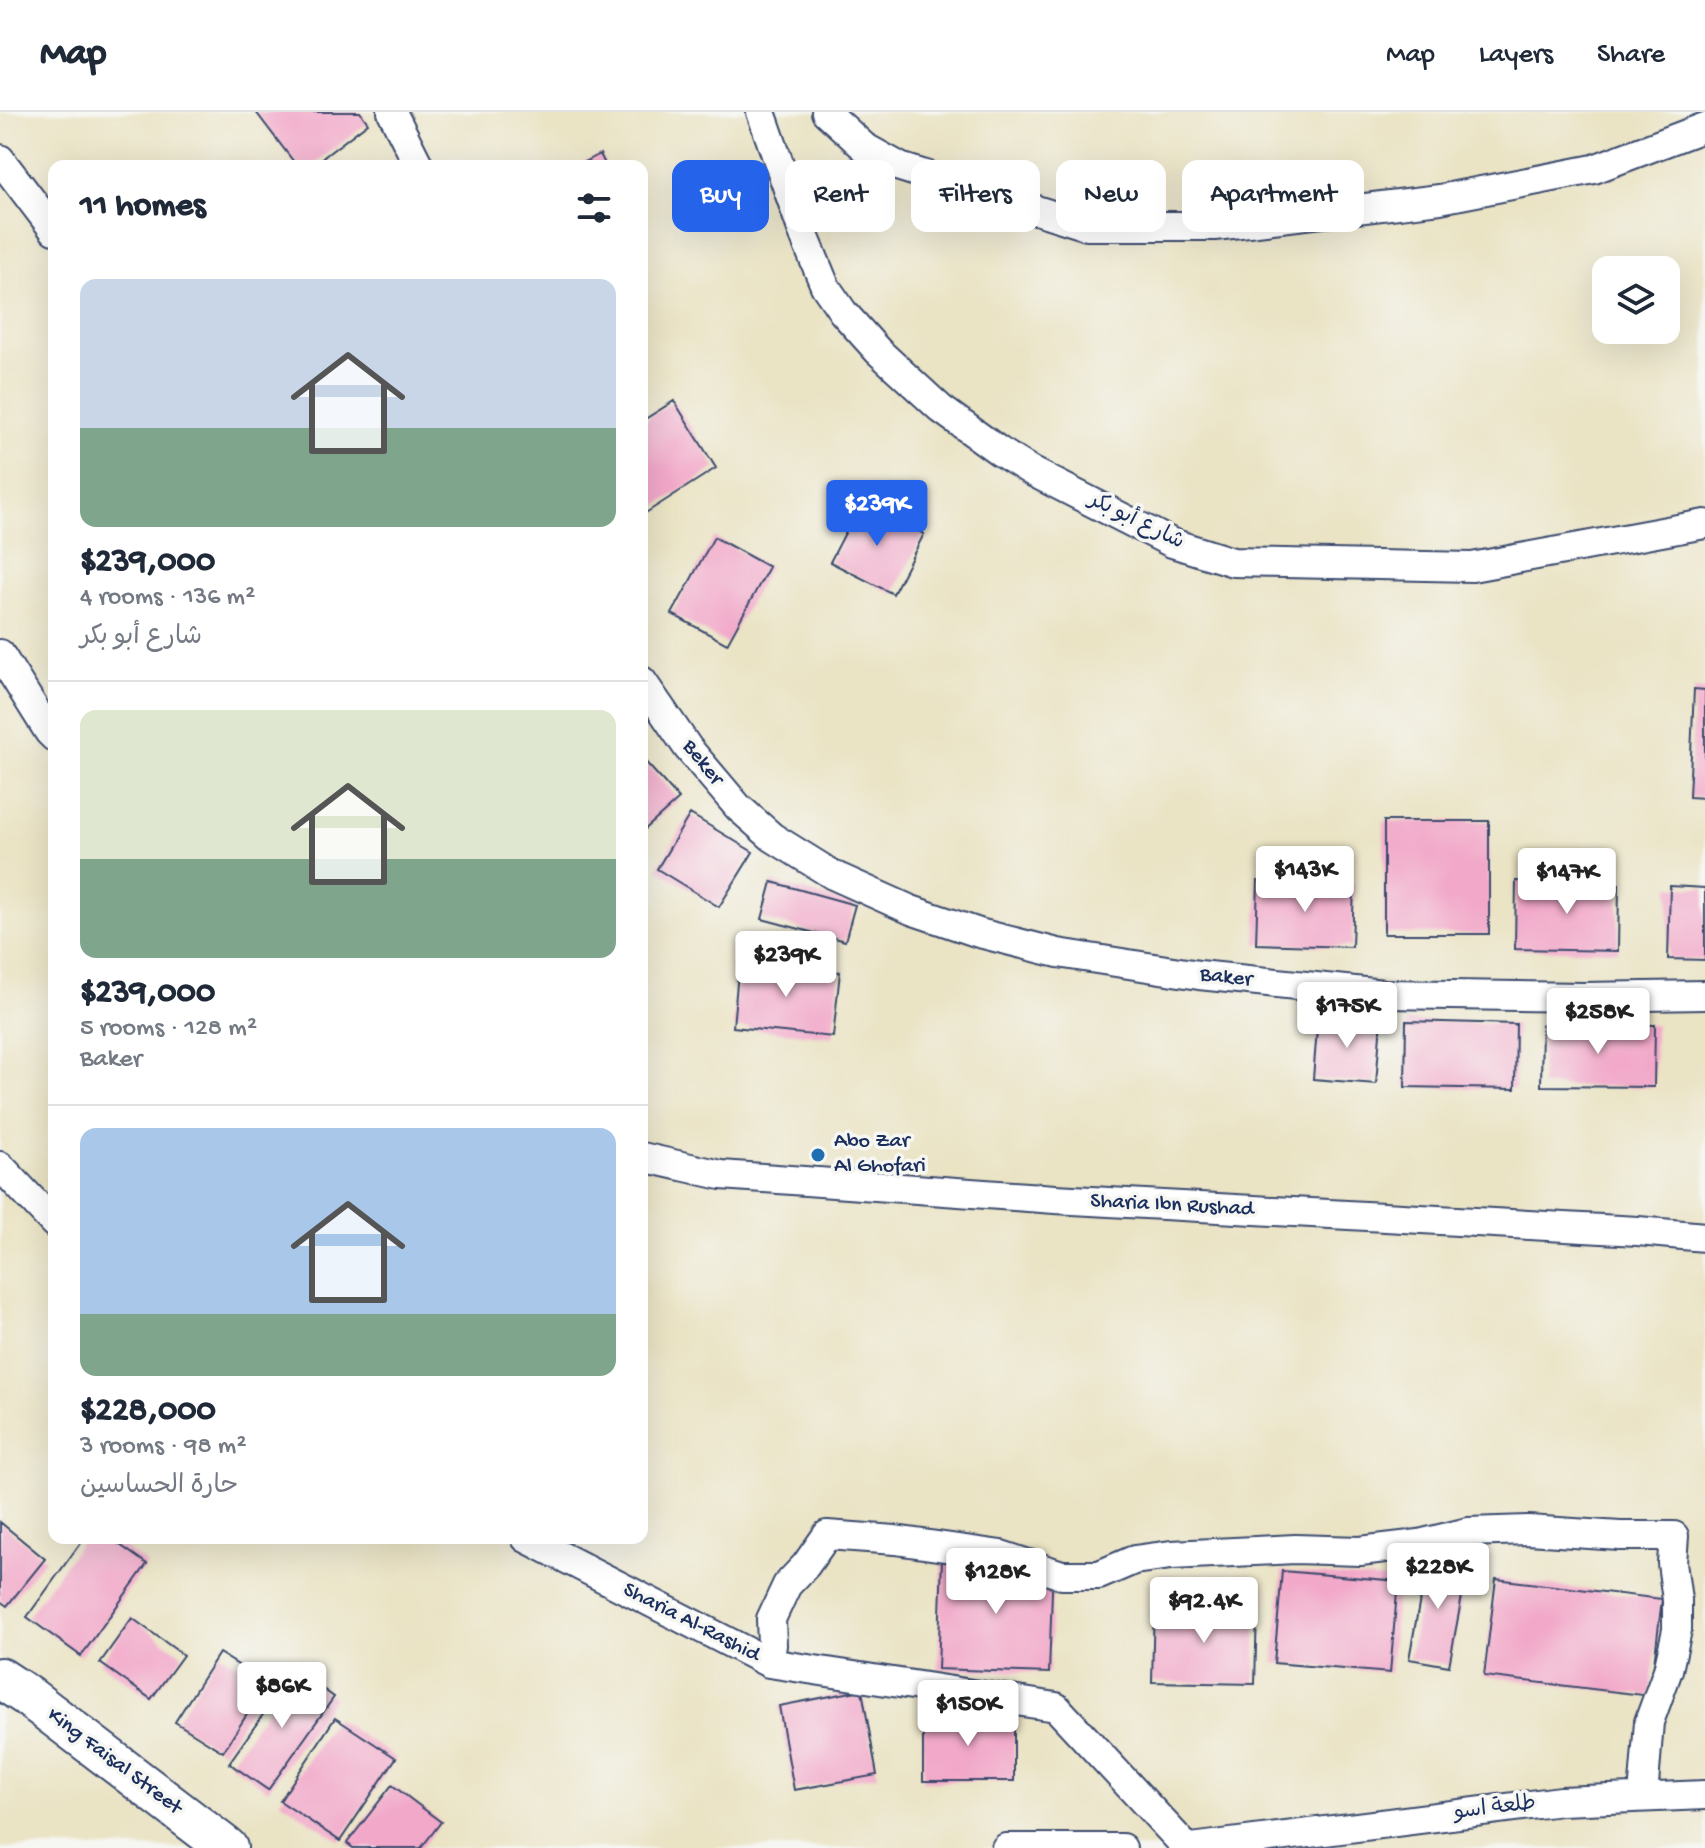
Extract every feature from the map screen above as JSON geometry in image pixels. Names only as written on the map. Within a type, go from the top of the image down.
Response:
[{"type":"main road","name":"King Faisal Street","points":[[0,1678],[227,1848]]},
{"type":"street","points":[[392,112],[416,160]]},
{"type":"street","name":"شارع أبو بكر","points":[[761,112],[825,286],[843,312],[878,351],[941,409],[999,451],[1033,472],[1172,543],[1233,562],[1472,567],[1705,524]]},
{"type":"street","points":[[826,112],[864,147],[900,167],[1087,226],[1215,226],[1440,199],[1594,169],[1705,127]]},
{"type":"street","points":[[0,159],[48,222]]},
{"type":"street","points":[[0,654],[48,728]]},
{"type":"street","name":"Baker","points":[[648,690],[688,748],[738,807],[772,837],[833,875],[911,910],[979,933],[1058,953],[1183,973],[1384,994],[1705,995]]},
{"type":"street","name":"Sharia Ibn Rushad","points":[[648,1158],[721,1175],[1055,1199],[1705,1237]]},
{"type":"street","points":[[0,1166],[48,1217]]},
{"type":"street","points":[[769,1663],[771,1619],[787,1585],[827,1535],[895,1540],[1001,1555],[1062,1575],[1099,1575],[1134,1560],[1171,1555],[1295,1549],[1360,1551],[1419,1544],[1468,1532],[1528,1530],[1674,1536],[1672,1563],[1677,1630],[1668,1670],[1649,1722],[1643,1797]]},
{"type":"street","name":"Sharia Al-Rashid","points":[[538,1544],[769,1663],[1056,1707],[1189,1848]]},
{"type":"street","name":"طلعة اسو","points":[[1189,1848],[1561,1801],[1705,1795]]},
{"type":"street","points":[[1006,1848],[1122,1848]]},
{"type":"building","points":[[256,112],[360,112],[368,123],[320,160],[292,160]]},
{"type":"building","points":[[600,154],[603,160],[588,160]]},
{"type":"building","points":[[674,401],[716,468],[648,511],[648,417]]},
{"type":"building","points":[[861,502],[924,534],[893,594],[830,562]]},
{"type":"building","points":[[714,537],[769,567],[727,644],[672,614]]},
{"type":"building","points":[[1694,689],[1705,690],[1705,798],[1689,797]]},
{"type":"building","points":[[648,765],[679,799],[648,827]]},
{"type":"building","points":[[690,814],[753,852],[719,907],[657,869]]},
{"type":"building","points":[[1384,821],[1489,821],[1489,934],[1384,934]]},
{"type":"building","points":[[1258,881],[1354,884],[1352,947],[1256,944]]},
{"type":"building","points":[[1516,881],[1619,884],[1618,951],[1515,949]]},
{"type":"building","points":[[772,882],[855,905],[845,941],[762,919]]},
{"type":"building","points":[[1670,886],[1705,888],[1705,960],[1668,959]]},
{"type":"building","points":[[739,961],[840,972],[833,1037],[733,1027]]},
{"type":"building","points":[[1318,1016],[1381,1021],[1376,1084],[1313,1079]]},
{"type":"building","points":[[1406,1021],[1516,1024],[1515,1089],[1405,1087]]},
{"type":"building","points":[[1542,1024],[1655,1025],[1654,1087],[1541,1086]]},
{"type":"building","points":[[0,1522],[45,1559],[7,1606],[0,1601]]},
{"type":"building","points":[[80,1544],[119,1544],[147,1564],[81,1656],[27,1617]]},
{"type":"building","points":[[1428,1556],[1468,1564],[1449,1666],[1409,1659]]},
{"type":"building","points":[[942,1560],[1053,1564],[1049,1673],[938,1669]]},
{"type":"building","points":[[1282,1571],[1398,1581],[1390,1673],[1274,1663]]},
{"type":"building","points":[[1496,1579],[1662,1599],[1650,1696],[1484,1676]]},
{"type":"building","points":[[1154,1606],[1257,1609],[1255,1684],[1152,1682]]},
{"type":"building","points":[[132,1618],[183,1655],[151,1699],[100,1663]]},
{"type":"building","points":[[219,1653],[267,1683],[223,1752],[175,1722]]},
{"type":"building","points":[[295,1669],[334,1697],[268,1790],[229,1763]]},
{"type":"building","points":[[862,1690],[877,1775],[794,1790],[779,1706]]},
{"type":"building","points":[[923,1714],[1014,1714],[1014,1781],[923,1781]]},
{"type":"building","points":[[335,1718],[396,1758],[340,1841],[280,1801]]},
{"type":"building","points":[[392,1785],[441,1822],[421,1848],[353,1848],[347,1843]]},
{"type":"place","name":"Abo Zar Al Ghofari","points":[[818,1155]]}]
